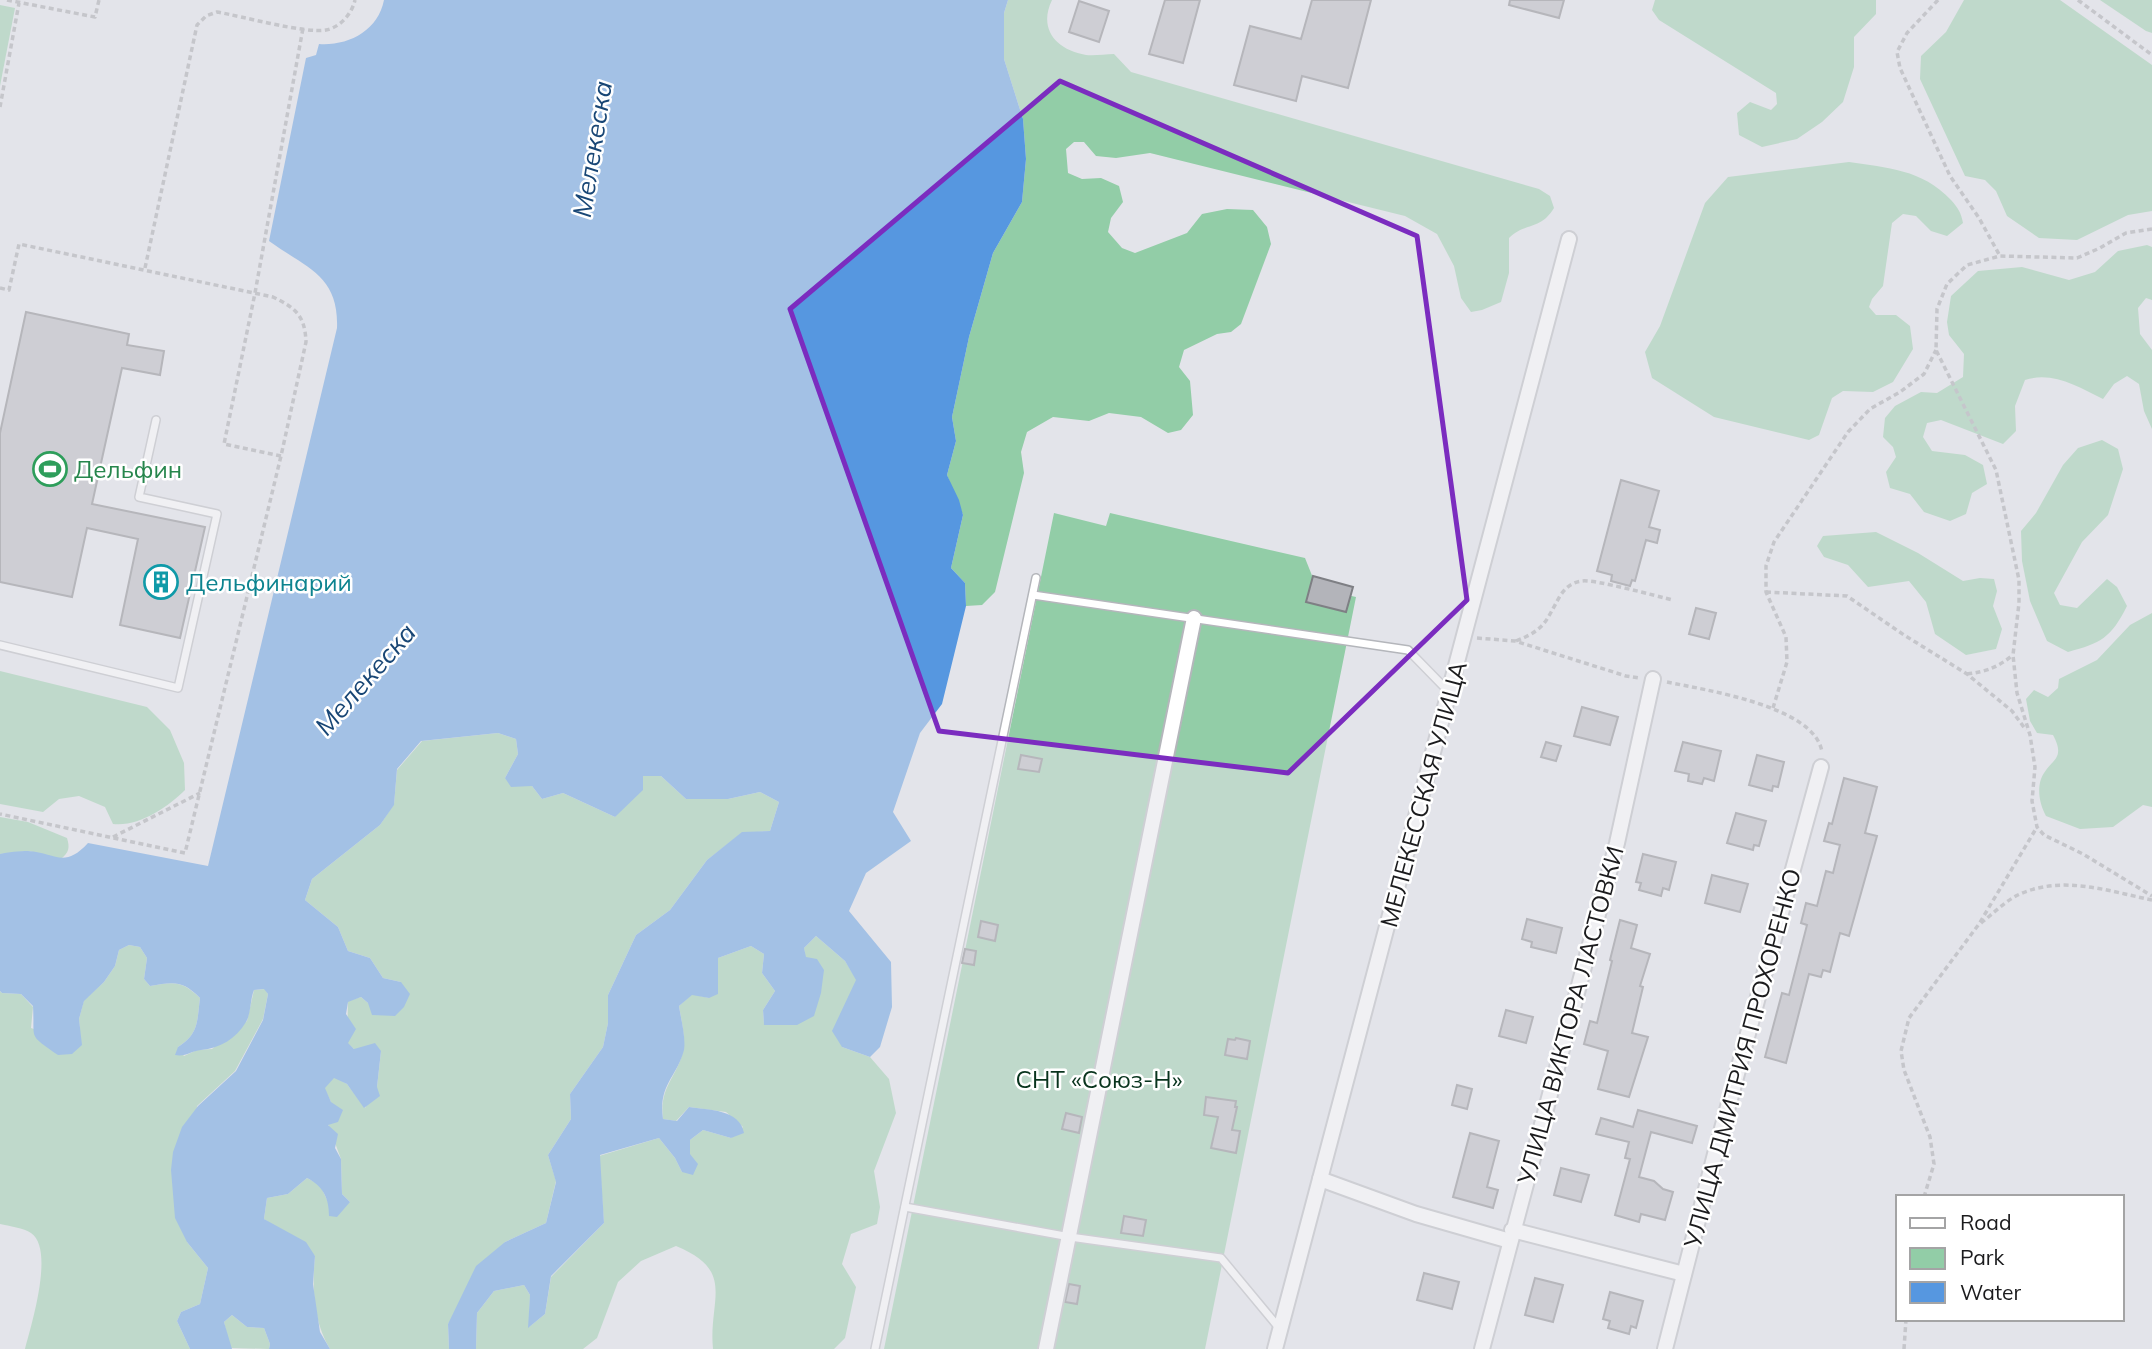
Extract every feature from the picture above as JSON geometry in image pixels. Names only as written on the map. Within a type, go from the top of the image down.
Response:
[{"type":"street","name":"МЕЛЕКЕССКАЯ УЛИЦА","points":[[1275,1349],[1569,239]]},
{"type":"street","points":[[1046,1349],[1194,618]]},
{"type":"street","name":"УЛИЦА ВИКТОРА ЛАСТОВКИ","points":[[1482,1349],[1617,843],[1653,679]]},
{"type":"street","name":"УЛИЦА ДМИТРИЯ ПРОХОРЕНКО","points":[[1665,1349],[1821,766]]},
{"type":"street","points":[[1320,1179],[1416,1214],[1684,1274]]},
{"type":"lane","points":[[0,645],[178,688],[217,514],[139,497],[156,420]]},
{"type":"lane","points":[[875,1349],[1036,578]]},
{"type":"lane","points":[[1032,595],[1408,650],[1450,692]]},
{"type":"lane","points":[[905,1207],[1070,1237],[1221,1258],[1280,1329]]},
{"type":"path","points":[[6,0],[95,17],[99,0]]},
{"type":"path","points":[[145,270],[197,25],[206,16],[217,12],[326,30],[349,16],[355,0]]},
{"type":"path","points":[[1938,0],[1907,33],[1897,51],[1900,68],[1950,176],[1979,218],[2000,256]]},
{"type":"path","points":[[2078,0],[2152,55]]},
{"type":"path","points":[[0,107],[20,2]]},
{"type":"path","points":[[281,456],[224,444],[255,293],[303,28]]},
{"type":"path","points":[[1773,708],[1787,662],[1786,637],[1766,592],[1766,566],[1774,542],[1848,432],[1870,409],[1924,374],[1936,350],[1937,309],[1947,284],[1968,265],[2000,256],[2077,258],[2126,233],[2152,229]]},
{"type":"path","points":[[0,288],[9,290],[19,244],[273,297],[299,314],[306,326],[306,342],[281,456],[185,853],[0,814]]},
{"type":"path","points":[[1936,350],[1996,470],[2019,580],[2013,655],[2017,693],[2030,735],[2035,767],[2032,801],[2037,827],[2044,835],[2083,854],[2152,898]]},
{"type":"path","points":[[1515,641],[1533,634],[1548,620],[1568,585],[1583,580],[1673,600]]},
{"type":"path","points":[[1766,592],[1802,595],[1829,593],[1847,596],[1967,674],[2012,711],[2030,735]]},
{"type":"path","points":[[1967,674],[1984,672],[2001,665],[2013,655]]},
{"type":"path","points":[[111,838],[200,793]]},
{"type":"path","points":[[1925,1195],[1934,1164],[1930,1137],[1904,1070],[1901,1051],[1909,1018],[1979,924],[2037,827]]},
{"type":"path","points":[[1979,924],[2017,895],[2048,884],[2084,886],[2152,898]]},
{"type":"path","points":[[1904,1349],[1906,1321]]},
{"type":"highlighted area","points":[[1060,81],[1417,236],[1467,600],[1288,773],[939,731],[790,309]]},
{"type":"green space","points":[[1008,0],[1052,0],[1047,20],[1052,36],[1058,43],[1075,52],[1089,55],[1114,54],[1131,72],[1539,189],[1550,196],[1554,208],[1543,220],[1509,238],[1509,273],[1501,302],[1471,312],[1461,298],[1454,266],[1437,234],[1405,216],[1150,153],[1116,158],[1096,156],[1084,142],[1074,142],[1066,149],[1068,173],[1082,179],[1101,178],[1119,186],[1123,202],[1111,218],[1108,232],[1122,248],[1135,253],[1187,233],[1202,214],[1227,209],[1253,210],[1267,227],[1271,244],[1241,324],[1231,332],[1217,334],[1184,350],[1179,367],[1190,381],[1193,415],[1181,430],[1168,433],[1141,417],[1109,413],[1089,421],[1053,417],[1027,432],[1021,452],[1024,473],[995,592],[982,605],[966,606],[965,583],[951,568],[963,515],[947,475],[956,441],[952,417],[969,337],[993,253],[1022,202],[1026,159],[1023,119],[1004,59],[1004,13]]},
{"type":"green space","points":[[1655,0],[1876,0],[1876,14],[1854,37],[1854,67],[1843,102],[1822,122],[1797,139],[1762,147],[1739,135],[1737,113],[1750,102],[1771,110],[1777,104],[1776,93],[1659,20],[1652,10]]},
{"type":"green space","points":[[1964,0],[2060,0],[2152,65],[2152,211],[2128,215],[2077,240],[2039,238],[2007,216],[1996,191],[1985,180],[1965,176],[1920,79],[1921,56],[1946,32]]},
{"type":"green space","points":[[2100,0],[2152,0],[2152,33],[2146,31]]},
{"type":"green space","points":[[0,5],[15,8],[0,86]]},
{"type":"green space","points":[[1849,162],[1890,168],[1928,182],[1953,203],[1963,223],[1947,236],[1931,231],[1916,216],[1903,214],[1892,223],[1883,286],[1869,307],[1876,315],[1896,315],[1910,326],[1913,349],[1893,382],[1873,392],[1843,391],[1832,398],[1819,435],[1809,440],[1714,417],[1652,378],[1645,352],[1660,326],[1705,203],[1728,177]]},
{"type":"green space","points":[[2147,245],[2152,247],[2152,300],[2146,298],[2138,308],[2140,334],[2152,350],[2152,429],[2144,411],[2139,384],[2127,376],[2114,384],[2103,399],[2075,385],[2055,379],[2045,377],[2025,380],[2015,406],[2016,431],[2003,444],[1941,420],[1927,423],[1923,437],[1932,451],[1965,455],[1983,465],[1987,484],[1972,493],[1966,514],[1950,521],[1924,512],[1910,494],[1890,488],[1886,472],[1896,457],[1893,447],[1883,437],[1885,418],[1895,406],[1921,392],[1937,393],[1963,377],[1964,354],[1949,335],[1947,322],[1951,296],[1978,271],[2022,267],[2069,280],[2095,272],[2118,251]]},
{"type":"green space","points":[[2102,440],[2118,449],[2123,469],[2108,515],[2082,542],[2054,593],[2060,605],[2077,608],[2107,579],[2117,587],[2127,606],[2116,625],[2104,638],[2068,652],[2047,641],[2030,601],[2022,561],[2021,531],[2036,513],[2063,465],[2078,448]]},
{"type":"green space","name":"СНТ «Союз-Н»","points":[[1054,513],[1106,526],[1110,513],[1305,558],[1317,588],[1356,597],[1205,1349],[884,1349]]},
{"type":"green space","points":[[1876,532],[1918,553],[1963,581],[1994,579],[1997,591],[1993,606],[2002,629],[1996,649],[1966,655],[1935,634],[1926,602],[1909,581],[1868,587],[1848,565],[1824,557],[1817,546],[1823,536]]},
{"type":"green space","points":[[2152,613],[2152,807],[2143,805],[2113,827],[2080,829],[2046,816],[2039,788],[2044,772],[2057,755],[2057,744],[2053,735],[2037,733],[2030,721],[2026,699],[2034,690],[2048,697],[2058,688],[2059,679],[2097,660],[2130,625]]},
{"type":"green space","points":[[0,671],[147,707],[170,730],[184,763],[185,790],[170,803],[143,819],[123,824],[113,824],[105,807],[79,796],[59,799],[43,812],[0,804]]},
{"type":"green space","points":[[498,733],[516,739],[518,754],[505,778],[532,786],[542,799],[563,793],[615,817],[642,776],[661,776],[686,799],[728,799],[760,792],[779,802],[770,831],[742,833],[707,860],[670,910],[636,935],[608,995],[608,1023],[603,1047],[570,1094],[571,1119],[548,1155],[556,1181],[546,1223],[505,1242],[448,1324],[449,1349],[330,1349],[320,1327],[315,1304],[315,1256],[264,1219],[267,1198],[288,1194],[307,1178],[320,1185],[329,1204],[350,1202],[342,1194],[341,1159],[328,1124],[332,1122],[331,1102],[324,1088],[334,1077],[347,1084],[365,1108],[377,1087],[381,1051],[354,1049],[347,1043],[348,1001],[361,997],[368,1003],[401,982],[383,978],[370,958],[348,951],[338,927],[305,900],[312,879],[380,825],[394,804],[397,770],[422,741]]},
{"type":"green space","points":[[0,817],[28,822],[67,838],[67,852],[61,859],[29,851],[0,854]]},
{"type":"green space","points":[[816,936],[845,961],[857,980],[842,1047],[870,1057],[889,1079],[896,1113],[874,1171],[880,1207],[877,1224],[851,1234],[842,1264],[856,1287],[845,1338],[834,1349],[713,1349],[716,1288],[713,1277],[707,1266],[676,1246],[641,1261],[618,1282],[597,1338],[583,1349],[476,1349],[477,1313],[494,1291],[524,1285],[530,1295],[529,1327],[545,1314],[551,1277],[604,1223],[599,1156],[659,1138],[682,1172],[690,1154],[690,1140],[703,1130],[731,1138],[743,1127],[726,1112],[689,1107],[676,1121],[663,1119],[662,1108],[666,1090],[684,1046],[679,1006],[692,994],[709,998],[718,958],[751,946],[764,954],[762,973],[775,991],[763,1010],[764,1024],[805,957],[804,948]]},
{"type":"green space","points":[[129,945],[140,947],[147,958],[144,979],[150,986],[182,985],[200,998],[193,1032],[178,1047],[184,1056],[197,1050],[212,1049],[247,1021],[254,990],[265,989],[268,994],[263,1019],[235,1071],[197,1106],[187,1242],[208,1268],[200,1304],[181,1312],[177,1321],[190,1349],[25,1349],[36,1306],[41,1255],[38,1242],[31,1233],[0,1224],[0,991],[21,994],[33,1007],[31,1028],[81,1045],[79,1019],[84,1000],[104,982],[115,966],[119,950]]},
{"type":"green space","points":[[232,1315],[247,1327],[264,1328],[270,1344],[269,1349],[230,1348],[224,1322]]},
{"type":"water","name":"Мелекеска","points":[[384,0],[1008,0],[1004,13],[1004,59],[1023,119],[1026,159],[1022,202],[993,253],[969,337],[952,417],[956,441],[947,475],[963,515],[951,568],[965,583],[966,606],[942,704],[920,733],[893,812],[911,841],[866,873],[849,911],[891,962],[892,1007],[880,1047],[870,1057],[842,1047],[832,1031],[856,980],[845,961],[816,936],[804,948],[806,957],[817,959],[824,970],[821,993],[814,1016],[797,1025],[764,1025],[763,1010],[775,991],[762,973],[764,954],[751,946],[718,958],[718,994],[709,998],[692,995],[679,1006],[684,1050],[663,1098],[663,1119],[677,1121],[689,1107],[714,1110],[736,1119],[744,1133],[731,1138],[703,1130],[690,1140],[690,1154],[698,1164],[693,1175],[682,1172],[659,1138],[600,1155],[604,1223],[551,1276],[545,1314],[528,1328],[530,1295],[524,1285],[494,1291],[477,1313],[476,1349],[449,1349],[448,1324],[476,1266],[505,1242],[546,1223],[556,1182],[548,1155],[571,1119],[570,1094],[603,1047],[608,1023],[608,995],[636,935],[670,910],[707,860],[742,832],[770,831],[779,802],[760,792],[728,799],[686,799],[661,776],[643,776],[643,790],[615,817],[563,793],[542,799],[532,786],[511,787],[505,778],[518,754],[516,739],[498,733],[421,741],[397,769],[394,805],[380,825],[312,879],[305,900],[338,927],[348,951],[370,958],[383,978],[401,982],[410,994],[404,1007],[395,1016],[372,1015],[368,1003],[361,997],[348,1002],[346,1014],[356,1029],[348,1043],[354,1049],[375,1043],[381,1051],[377,1087],[380,1096],[364,1108],[347,1084],[334,1078],[325,1088],[331,1102],[343,1110],[338,1122],[328,1125],[338,1134],[335,1148],[341,1159],[342,1194],[350,1202],[337,1217],[329,1216],[324,1193],[307,1178],[288,1194],[267,1198],[264,1219],[306,1242],[315,1256],[313,1284],[320,1332],[330,1349],[269,1349],[270,1344],[264,1328],[247,1327],[232,1315],[224,1322],[232,1349],[190,1349],[177,1321],[181,1312],[200,1304],[208,1268],[187,1242],[175,1218],[171,1170],[173,1152],[182,1127],[198,1106],[236,1071],[263,1020],[268,994],[264,989],[254,990],[246,1022],[227,1042],[208,1049],[175,1055],[178,1047],[193,1032],[200,998],[183,985],[150,986],[144,979],[147,958],[140,947],[129,945],[119,950],[115,966],[104,982],[84,1001],[79,1019],[82,1045],[72,1054],[58,1055],[37,1039],[33,1006],[21,994],[0,991],[0,854],[28,851],[60,858],[72,856],[88,843],[208,866],[337,328],[336,310],[326,284],[307,266],[269,241],[306,58],[316,55],[319,44],[341,42],[360,34],[375,20]]},
{"type":"building","points":[[1165,0],[1200,0],[1183,63],[1149,54]]},
{"type":"building","points":[[1312,0],[1371,0],[1348,88],[1302,76],[1296,101],[1234,85],[1250,26],[1301,39]]},
{"type":"building","points":[[1510,0],[1564,0],[1559,18],[1509,5]]},
{"type":"building","points":[[1079,1],[1109,11],[1099,42],[1069,32]]},
{"type":"building","name":"Дельфин","points":[[26,312],[129,334],[127,345],[164,351],[160,375],[122,368],[92,504],[205,527],[180,638],[120,625],[138,539],[87,528],[72,597],[0,582],[0,433]]},
{"type":"building","points":[[1621,480],[1659,491],[1649,527],[1660,530],[1657,543],[1646,540],[1635,581],[1632,580],[1630,586],[1611,581],[1612,575],[1597,571]]},
{"type":"building","points":[[1313,576],[1353,587],[1346,612],[1306,602]]},
{"type":"building","points":[[1696,608],[1716,613],[1709,639],[1689,634]]},
{"type":"building","points":[[1582,707],[1618,717],[1610,745],[1574,736]]},
{"type":"building","points":[[1546,742],[1561,746],[1556,761],[1541,757]]},
{"type":"building","points":[[1683,742],[1721,751],[1714,781],[1704,778],[1702,784],[1688,781],[1689,774],[1675,771]]},
{"type":"building","points":[[1021,755],[1042,759],[1039,772],[1018,769]]},
{"type":"building","points":[[1757,755],[1784,762],[1778,787],[1773,786],[1772,791],[1749,785]]},
{"type":"building","points":[[1844,778],[1877,787],[1865,833],[1877,836],[1849,936],[1840,933],[1830,972],[1823,970],[1821,977],[1809,974],[1786,1063],[1765,1057],[1782,993],[1789,995],[1807,925],[1801,923],[1806,903],[1817,906],[1826,871],[1833,873],[1840,845],[1824,841],[1829,823],[1832,824]]},
{"type":"building","points":[[1736,813],[1766,821],[1759,846],[1754,845],[1753,850],[1727,843]]},
{"type":"building","points":[[1643,854],[1676,862],[1669,890],[1663,888],[1661,896],[1639,890],[1641,883],[1636,882]]},
{"type":"building","points":[[1712,875],[1748,884],[1740,912],[1705,903]]},
{"type":"building","points":[[1527,919],[1562,928],[1556,953],[1531,947],[1532,942],[1522,939]]},
{"type":"building","points":[[1620,920],[1637,925],[1631,948],[1650,954],[1640,986],[1643,987],[1632,1033],[1648,1037],[1629,1097],[1598,1089],[1608,1051],[1584,1044],[1590,1021],[1597,1023]]},
{"type":"building","points":[[981,921],[998,925],[995,941],[978,937]]},
{"type":"building","points":[[965,949],[976,951],[974,965],[962,963]]},
{"type":"building","points":[[1506,1010],[1533,1017],[1526,1043],[1499,1036]]},
{"type":"building","points":[[1228,1039],[1250,1041],[1247,1059],[1225,1055]]},
{"type":"building","points":[[1457,1085],[1472,1089],[1467,1109],[1452,1105]]},
{"type":"building","points":[[1206,1097],[1236,1101],[1232,1130],[1240,1131],[1236,1153],[1211,1148],[1218,1117],[1204,1115]]},
{"type":"building","points":[[1638,1110],[1697,1126],[1692,1143],[1651,1132],[1639,1177],[1654,1181],[1663,1189],[1673,1192],[1665,1220],[1641,1214],[1639,1222],[1615,1215],[1630,1159],[1625,1158],[1629,1142],[1596,1134],[1601,1118],[1633,1127]]},
{"type":"building","points":[[1066,1113],[1082,1117],[1079,1133],[1062,1129]]},
{"type":"building","points":[[1470,1133],[1499,1141],[1487,1187],[1498,1190],[1493,1208],[1453,1197]]},
{"type":"building","points":[[1561,1168],[1589,1175],[1581,1202],[1554,1195]]},
{"type":"building","points":[[1124,1216],[1146,1220],[1143,1236],[1121,1233]]},
{"type":"building","points":[[1424,1273],[1459,1282],[1452,1309],[1417,1300]]},
{"type":"building","points":[[1535,1278],[1563,1285],[1553,1322],[1525,1315]]},
{"type":"building","points":[[1069,1284],[1080,1286],[1077,1304],[1065,1302]]},
{"type":"building","points":[[1610,1292],[1643,1301],[1636,1328],[1631,1326],[1629,1334],[1608,1328],[1610,1321],[1603,1319]]},
{"type":"place","name":"Дельфин","points":[[50,469]]},
{"type":"place","name":"Дельфинарий","points":[[161,582]]}]
